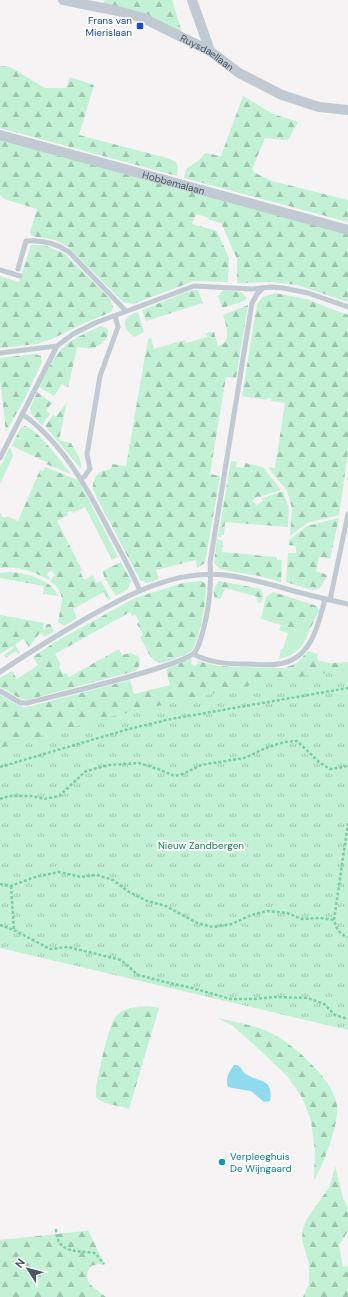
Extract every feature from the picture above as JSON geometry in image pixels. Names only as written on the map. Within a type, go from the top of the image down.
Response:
[{"type":"street","name":"Ruysdaellaan","points":[[63,0],[118,11],[143,18],[210,51],[239,73],[282,95],[320,107],[348,110]]},
{"type":"street","points":[[192,0],[210,51]]},
{"type":"street","name":"Hobbemalaan","points":[[0,135],[348,230]]},
{"type":"lane","points":[[18,269],[26,241],[44,242],[58,246],[69,252],[126,311]]},
{"type":"lane","points":[[0,270],[20,276]]},
{"type":"lane","points":[[0,458],[57,346],[73,334],[95,323],[194,286],[270,287],[295,290],[348,307]]},
{"type":"lane","points":[[0,691],[21,703],[27,703],[159,668],[193,654],[199,645],[208,614],[210,563],[252,303],[262,288]]},
{"type":"lane","points":[[81,478],[84,477],[90,469],[87,454],[88,446],[100,376],[118,327],[115,316]]},
{"type":"lane","points":[[0,353],[57,346]]},
{"type":"lane","points":[[22,414],[40,428],[81,478],[140,591]]},
{"type":"lane","points":[[193,654],[199,658],[222,664],[277,665],[296,658],[311,641],[328,600],[348,514]]},
{"type":"lane","points":[[0,672],[52,638],[108,607],[140,591],[187,576],[200,574],[225,575],[248,579],[348,604]]},
{"type":"path","points":[[0,767],[121,731],[171,719],[348,688]]},
{"type":"path","points":[[0,799],[9,796],[32,796],[44,799],[59,796],[86,771],[109,766],[139,763],[176,776],[201,765],[244,758],[284,742],[297,741],[319,762],[330,769],[348,765]]},
{"type":"path","points":[[348,823],[334,920],[336,927],[344,936],[348,937]]},
{"type":"path","points":[[0,884],[11,886],[35,877],[59,872],[81,877],[97,875],[113,880],[129,892],[147,901],[166,906],[197,923],[213,927],[232,924],[250,915],[267,911],[287,913],[302,919],[320,918],[334,920]]},
{"type":"path","points":[[11,886],[14,930]]},
{"type":"path","points":[[0,925],[14,930],[50,948],[68,948],[121,960],[138,975],[231,999],[275,997],[308,998],[324,1004],[335,1015],[348,1019]]},
{"type":"path","points":[[56,1229],[59,1244],[64,1248],[95,1253],[104,1264]]},
{"type":"green space","points":[[105,0],[172,0],[183,36],[103,3]]},
{"type":"green space","points":[[0,66],[10,67],[45,88],[66,88],[70,77],[94,85],[79,135],[167,158],[176,162],[178,168],[177,176],[0,128]]},
{"type":"green space","points":[[243,96],[273,114],[298,122],[288,140],[265,138],[252,169],[255,173],[272,181],[348,200],[348,222],[184,178],[186,169],[199,160],[205,153],[221,156]]},
{"type":"green space","points":[[0,138],[348,234],[348,302],[297,285],[272,282],[237,283],[237,259],[221,223],[209,220],[209,218],[196,214],[192,224],[217,231],[229,258],[228,282],[194,281],[133,304],[123,302],[67,246],[55,240],[32,236],[30,233],[37,209],[4,199],[0,195]]},
{"type":"green space","points":[[31,245],[44,245],[65,254],[110,299],[113,307],[112,311],[54,338],[37,344],[0,348],[0,276],[19,282]]},
{"type":"green space","points":[[192,290],[198,290],[203,303],[146,321],[142,310]]},
{"type":"green space","points":[[224,290],[241,292],[247,298],[244,301],[222,308],[218,296]]},
{"type":"green space","points":[[275,293],[306,299],[348,315],[348,452],[339,515],[307,523],[290,536],[292,508],[287,491],[268,467],[275,468],[285,403],[271,401],[271,398],[267,398],[267,400],[242,396],[257,304],[263,297]]},
{"type":"green space","points":[[248,305],[236,378],[226,377],[210,474],[220,476],[205,563],[197,568],[196,560],[156,570],[159,579],[147,583],[140,580],[93,490],[95,478],[103,471],[111,469],[112,464],[126,466],[148,339],[151,338],[154,349],[185,340],[186,343],[207,337],[206,333],[214,332],[218,346],[226,341],[227,337],[227,328],[223,315]]},
{"type":"green space","points":[[138,312],[144,332],[134,337],[127,330],[125,323],[126,319]]},
{"type":"green space","points":[[101,326],[108,329],[108,335],[102,343],[93,348],[77,347],[68,388],[62,384],[54,396],[39,387],[52,361],[62,348],[78,337]]},
{"type":"green space","points":[[35,354],[41,356],[42,362],[26,396],[6,432],[0,378],[0,358]]},
{"type":"green space","points":[[37,392],[52,403],[46,410],[50,414],[42,425],[32,415],[30,409]]},
{"type":"green space","points":[[67,402],[59,440],[71,443],[80,459],[81,469],[45,426],[53,415],[56,417]]},
{"type":"green space","points":[[24,426],[35,432],[42,439],[56,454],[71,474],[46,464],[46,462],[12,446],[20,429]]},
{"type":"green space","points":[[10,447],[13,456],[0,484],[0,467]]},
{"type":"green space","points":[[231,461],[237,462],[236,467],[244,468],[245,463],[263,467],[281,490],[259,497],[258,496],[252,501],[257,505],[263,501],[261,499],[283,491],[289,509],[288,527],[225,522],[224,535],[218,537]]},
{"type":"green space","points":[[45,467],[78,480],[91,504],[73,513],[72,511],[67,512],[68,515],[57,521],[82,570],[80,571],[84,580],[93,575],[96,583],[101,581],[111,599],[108,600],[104,592],[73,609],[77,618],[64,626],[58,622],[62,599],[59,590],[50,581],[55,575],[53,572],[50,571],[47,575],[50,578],[49,580],[25,570],[0,568],[0,513],[2,514],[1,516],[5,518],[6,516],[18,521],[40,470],[43,471]]},
{"type":"green space","points":[[91,504],[118,557],[112,560],[85,507]]},
{"type":"green space","points":[[339,518],[330,559],[319,557],[316,571],[327,576],[320,588],[312,590],[286,582],[288,553],[296,553],[296,546],[289,545],[289,540],[307,526]]},
{"type":"green space","points":[[217,539],[223,541],[222,552],[277,557],[277,560],[282,560],[281,582],[259,576],[220,569],[214,563]]},
{"type":"green space","points":[[121,562],[131,581],[128,589],[116,596],[104,577],[103,571]]},
{"type":"green space","points":[[7,572],[29,575],[43,581],[55,590],[58,596],[43,595],[44,586],[0,578],[0,573]]},
{"type":"green space","points":[[201,581],[205,583],[206,588],[203,616],[193,649],[186,654],[163,663],[154,660],[140,637],[143,635],[137,624],[139,622],[136,615],[132,616],[130,612],[55,654],[61,665],[59,667],[63,674],[66,673],[69,677],[119,649],[122,655],[130,653],[138,656],[140,664],[135,671],[27,700],[21,699],[0,687],[0,678],[12,671],[17,679],[38,665],[33,657],[55,642],[135,598],[183,583]]},
{"type":"green space","points":[[219,581],[261,589],[263,597],[261,603],[257,602],[258,597],[225,588],[221,598],[215,598],[214,589]]},
{"type":"green space","points":[[273,592],[317,606],[319,611],[308,633],[261,619],[266,597]]},
{"type":"green space","points":[[0,615],[44,623],[43,629],[45,630],[46,624],[50,624],[54,631],[45,637],[40,633],[29,647],[23,639],[15,645],[20,653],[18,654],[16,651],[6,658],[4,655],[14,648],[13,646],[0,654]]},
{"type":"green space","points":[[281,625],[308,633],[301,647],[289,656],[279,659],[281,649],[283,649],[288,633],[279,630]]},
{"type":"green space","points":[[308,651],[318,654],[317,660],[329,663],[348,662],[348,686],[0,765],[0,695],[24,708],[130,680],[134,694],[170,685],[166,669],[190,659],[192,659],[191,664],[196,666],[198,661],[217,666],[285,668],[297,663]]},
{"type":"green space","name":"Nieuw Zandbergen","points":[[348,670],[348,1030],[0,948],[0,748],[109,717],[268,681]]},
{"type":"green space","points":[[147,1006],[159,1008],[129,1109],[103,1102],[96,1097],[96,1088],[104,1048],[114,1019],[118,1014],[125,1010]]},
{"type":"green space","points":[[218,1018],[258,1028],[280,1038],[311,1063],[334,1095],[337,1105],[336,1122],[326,1154],[314,1180],[315,1150],[311,1121],[303,1099],[288,1077],[260,1050],[233,1026]]},
{"type":"green space","points":[[335,1166],[343,1198],[348,1209],[348,1231],[339,1245],[343,1267],[348,1266],[348,1297],[303,1297],[309,1284],[309,1264],[302,1240],[303,1228],[308,1217],[330,1186]]},
{"type":"green space","points":[[88,1230],[105,1265],[99,1264],[91,1266],[88,1271],[88,1280],[93,1287],[106,1297],[0,1297],[0,1240]]},
{"type":"water","points":[[234,1065],[239,1066],[243,1072],[251,1077],[268,1085],[271,1094],[270,1101],[264,1102],[251,1091],[228,1087],[227,1078]]},
{"type":"place","name":"Frans van Mierislaan","points":[[140,26]]},
{"type":"place","name":"Verpleeghuis De Wijngaard","points":[[222,1162]]}]
